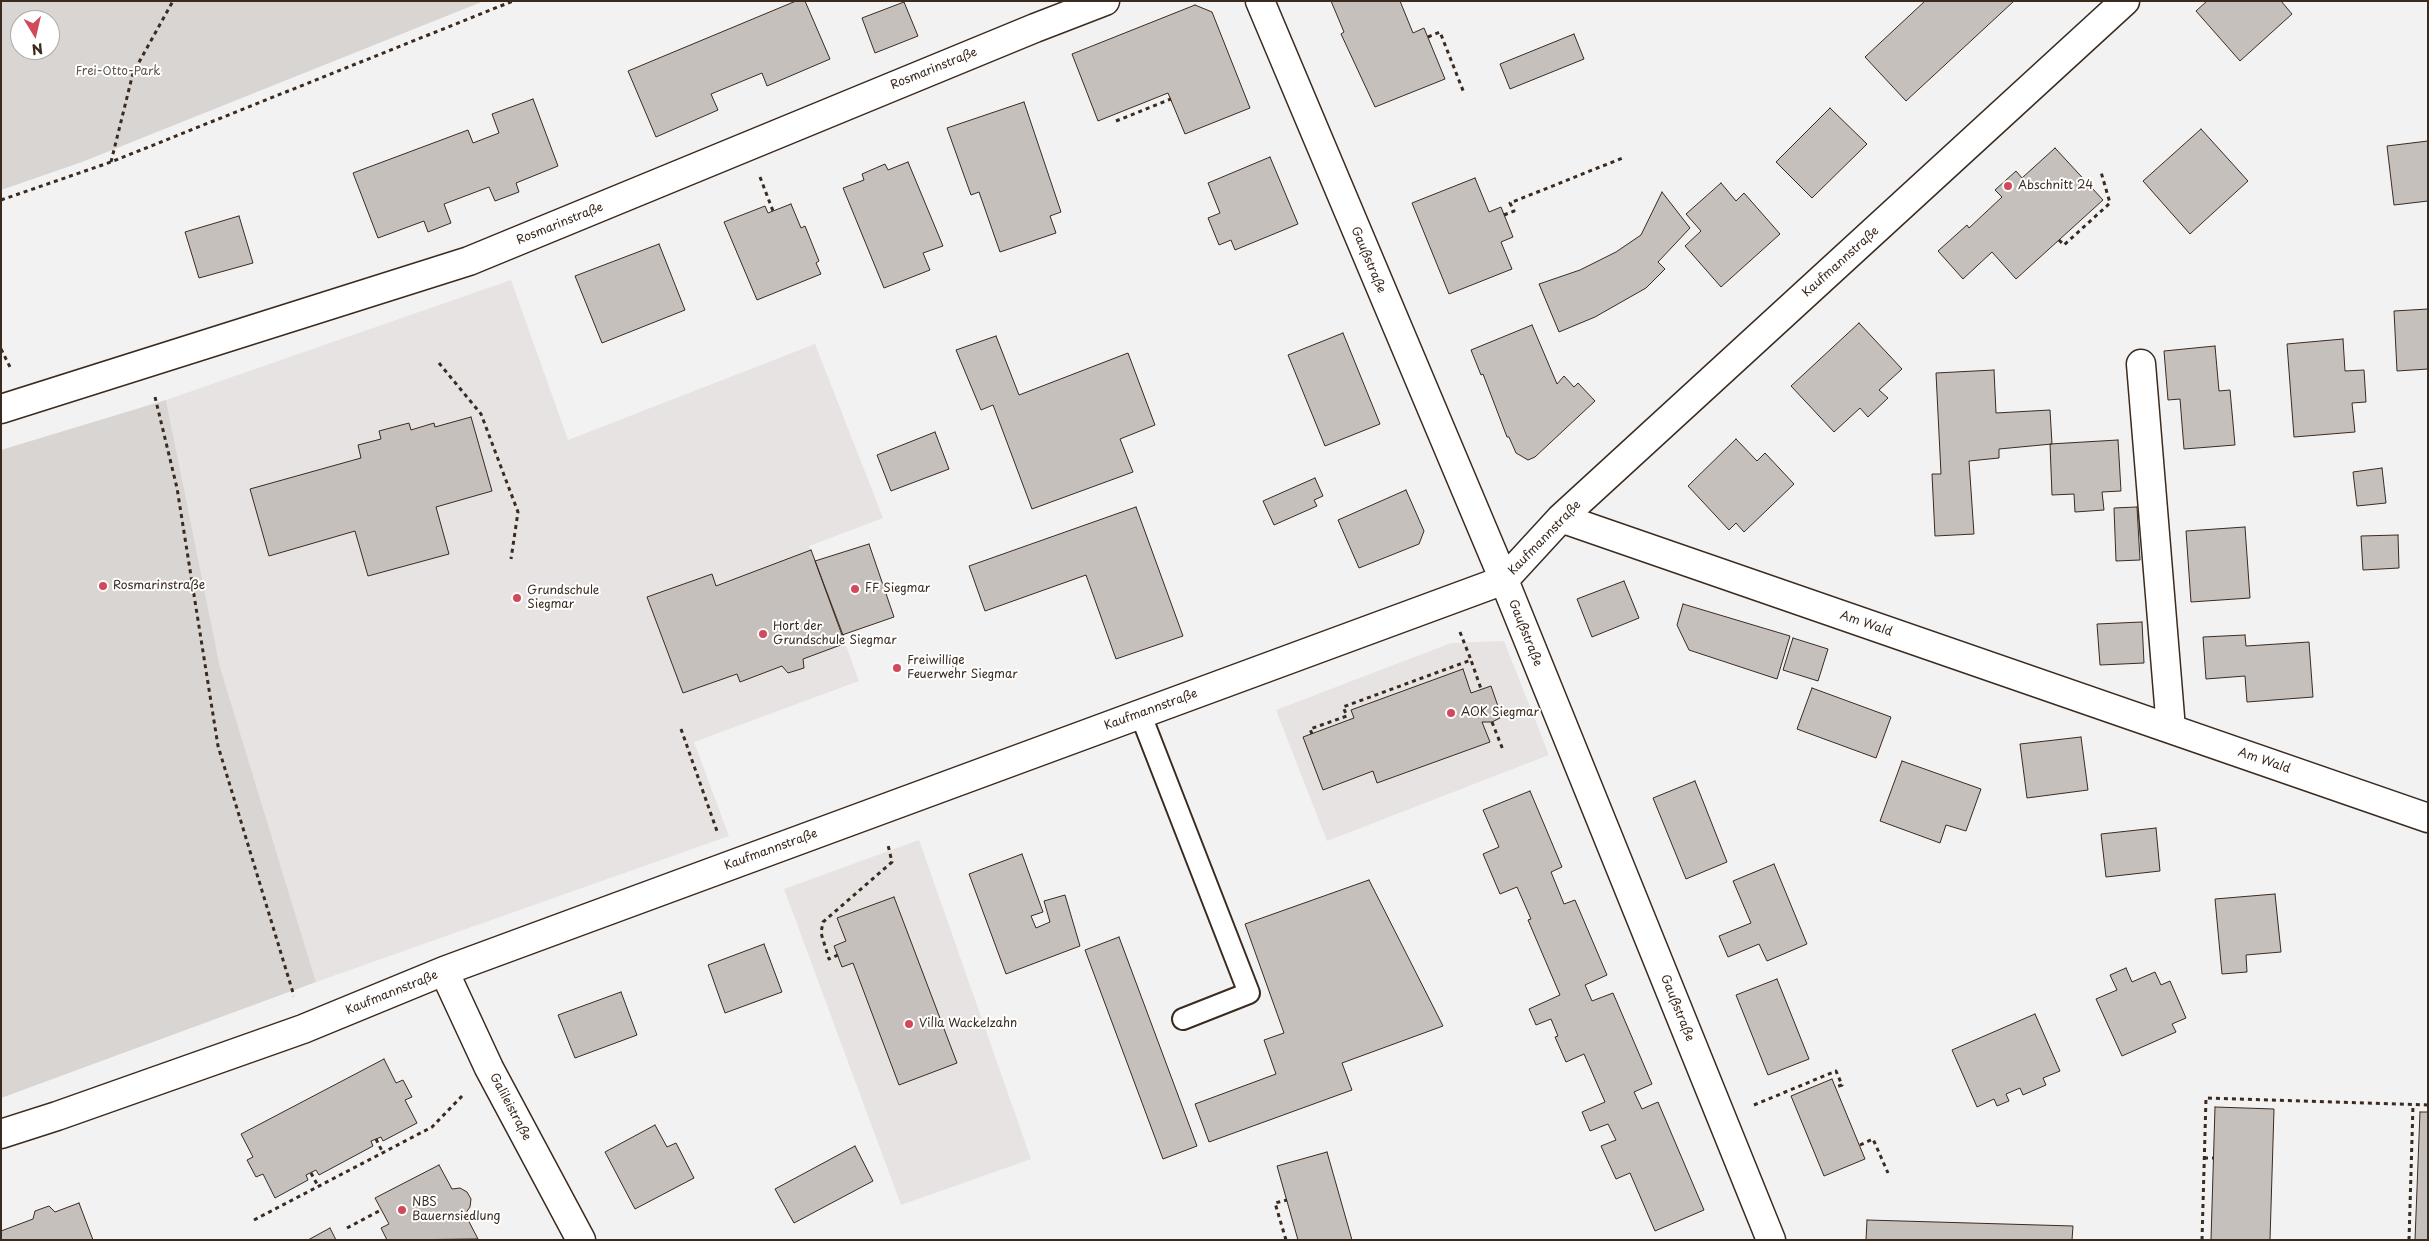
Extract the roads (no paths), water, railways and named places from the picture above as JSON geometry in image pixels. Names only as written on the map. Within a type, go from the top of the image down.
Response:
[{"type":"street","name":"Rosmarinstraße","points":[[1,409],[469,261],[1105,1]]},
{"type":"street","name":"Gaußstraße","points":[[1260,1],[1504,580],[1771,1240]]},
{"type":"street","name":"Kaufmannstraße","points":[[1,1134],[303,1029],[444,971],[1504,580],[1561,518],[2125,1]]},
{"type":"street","points":[[2140,364],[2171,730]]},
{"type":"street","name":"Am Wald","points":[[1561,518],[2428,818]]},
{"type":"street","name":"Galileistraße","points":[[444,971],[490,1068],[580,1240]]},
{"type":"lane","points":[[1140,713],[1249,993],[1183,1019]]},
{"type":"place","name":"Abschnitt 24","points":[[2008,186]]},
{"type":"place","name":"Rosmarinstraße","points":[[103,586]]},
{"type":"place","name":"FF Siegmar","points":[[855,589]]},
{"type":"place","name":"Grundschule Siegmar","points":[[517,598]]},
{"type":"place","name":"Hort der Grundschule Siegmar","points":[[763,634]]},
{"type":"place","name":"Freiwillige Feuerwehr Siegmar","points":[[897,668]]},
{"type":"place","name":"AOK Siegmar","points":[[1451,713]]},
{"type":"place","name":"Villa Wackelzahn","points":[[909,1024]]},
{"type":"place","name":"NBS Bauernsiedlung","points":[[402,1210]]},
{"type":"park label","name":"Frei-Otto-Park","points":[[118,72]]}]
